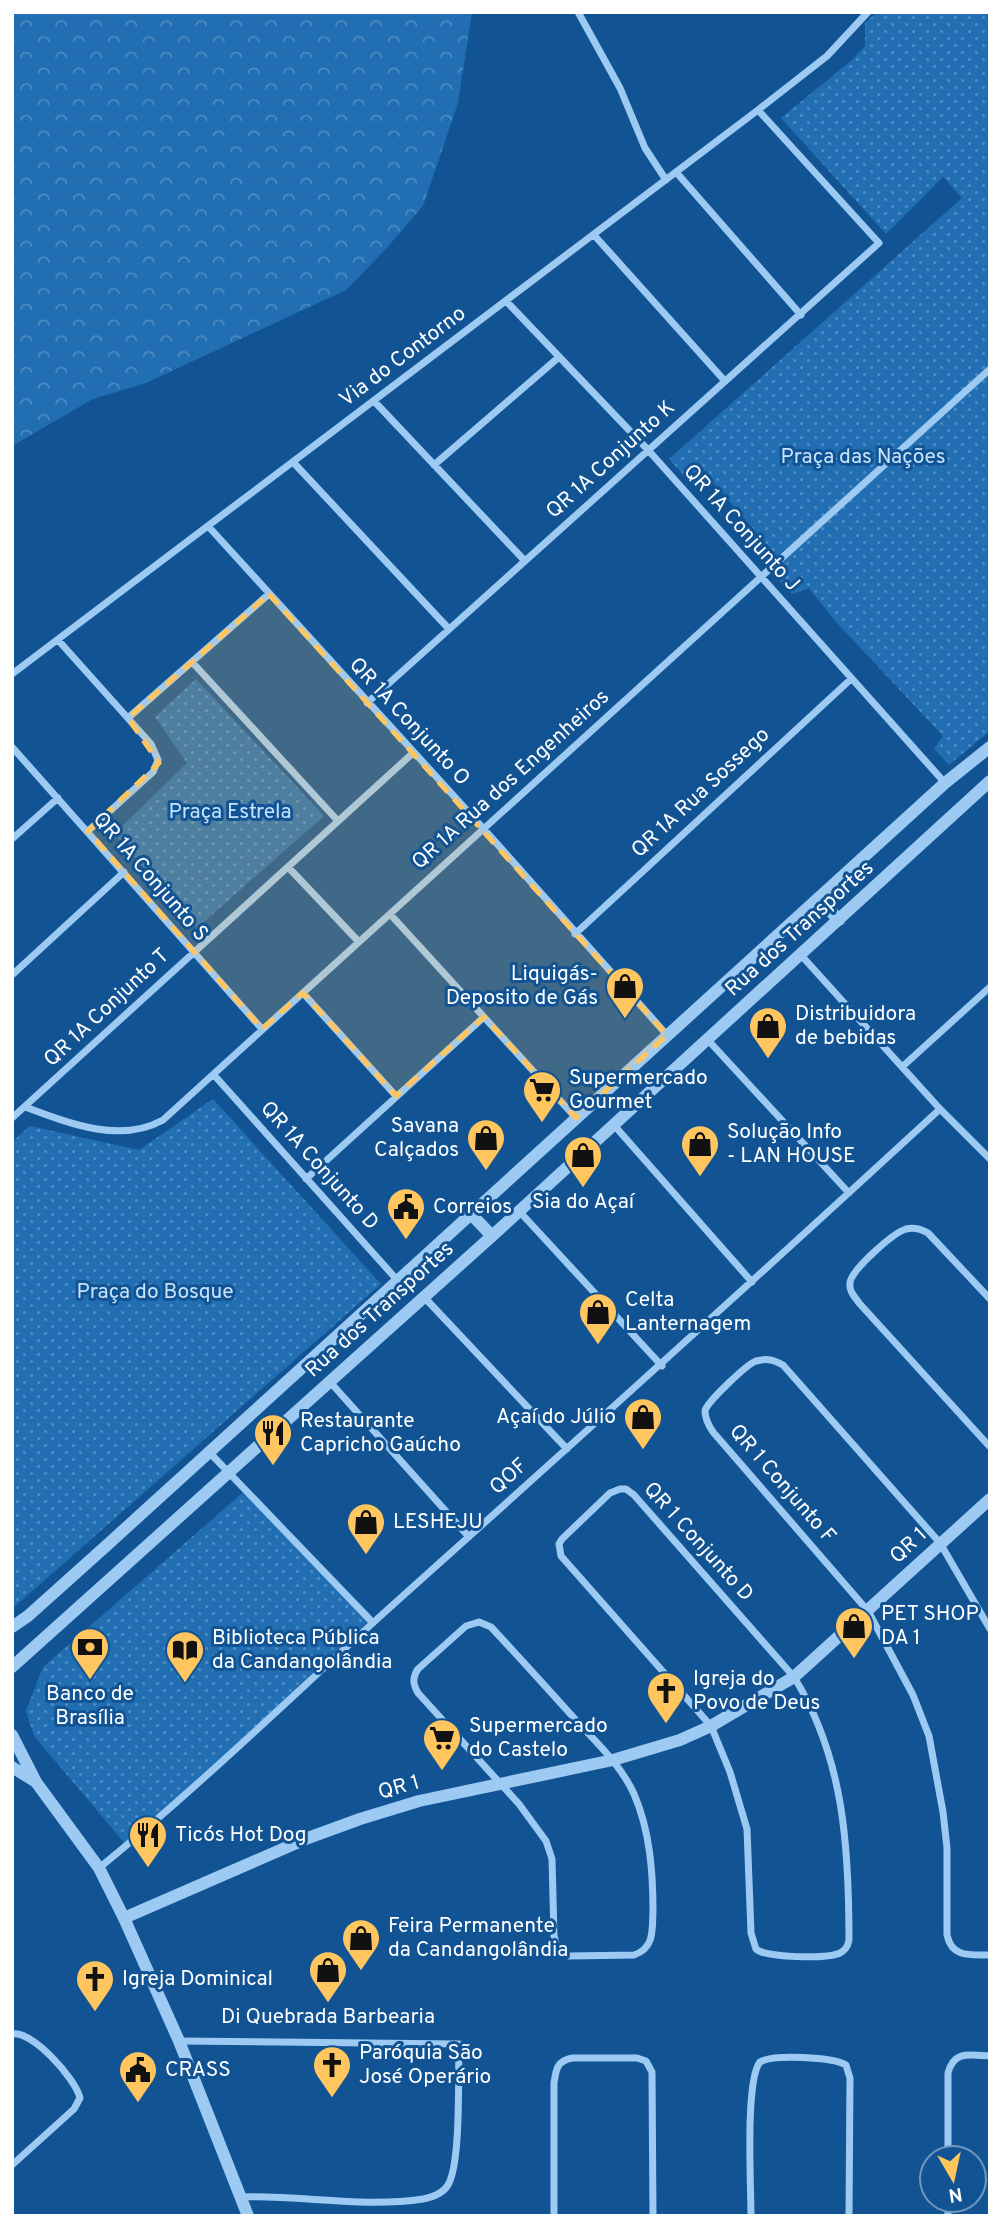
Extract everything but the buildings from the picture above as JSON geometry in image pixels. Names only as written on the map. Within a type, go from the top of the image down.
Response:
[{"type":"street","points":[[578,12],[620,88],[645,148],[666,180]]},
{"type":"street","name":"Via do Contorno","points":[[12,674],[814,67],[838,46],[868,12]]},
{"type":"street","name":"QR 1A Conjunto K","points":[[367,703],[879,243],[758,110]]},
{"type":"street","points":[[676,172],[801,315]]},
{"type":"street","points":[[594,235],[724,380]]},
{"type":"street","name":"QR 1A Conjunto J","points":[[506,301],[649,451],[945,783]]},
{"type":"street","points":[[434,465],[559,357]]},
{"type":"street","name":"QR 1A Rua dos Engenheiros","points":[[25,1107],[55,1118],[109,1131],[132,1132],[149,1128],[163,1120],[990,369]]},
{"type":"street","points":[[374,401],[524,561]]},
{"type":"street","points":[[293,461],[449,629]]},
{"type":"street","name":"QR 1A Conjunto O","points":[[208,526],[667,1035]]},
{"type":"street","points":[[128,718],[269,594]]},
{"type":"street","points":[[58,640],[157,754],[158,765],[153,772],[88,831]]},
{"type":"street","points":[[191,662],[338,821]]},
{"type":"street","name":"QR 1A Rua Sossego","points":[[575,934],[851,679]]},
{"type":"street","name":"QR 1A Conjunto S","points":[[12,747],[262,1029]]},
{"type":"street","name":"Rua dos Transportes","points":[[12,1627],[28,1616],[945,783],[988,752]]},
{"type":"street","name":"QR 1A Conjunto T","points":[[12,1118],[413,753]]},
{"type":"street","name":"Rua dos Transportes","points":[[12,1667],[492,1236],[990,782]]},
{"type":"street","points":[[12,839],[58,798]]},
{"type":"street","points":[[288,867],[359,942]]},
{"type":"street","points":[[12,975],[124,872]]},
{"type":"street","points":[[818,898],[839,920]]},
{"type":"street","points":[[390,914],[576,1118]]},
{"type":"street","points":[[800,954],[940,1109],[990,1159]]},
{"type":"street","points":[[902,1067],[990,988]]},
{"type":"street","points":[[303,993],[396,1096]]},
{"type":"street","points":[[306,1179],[484,1017]]},
{"type":"street","points":[[706,1039],[849,1193]]},
{"type":"street","name":"QR 1A Conjunto D","points":[[214,1075],[398,1280]]},
{"type":"street","name":"QOF","points":[[99,1868],[184,1796],[373,1623],[662,1366],[940,1109]]},
{"type":"street","points":[[612,1124],[752,1282]]},
{"type":"street","points":[[519,1211],[662,1366]]},
{"type":"street","points":[[471,1214],[492,1236]]},
{"type":"street","points":[[990,1299],[928,1233],[918,1228],[896,1234],[855,1270],[849,1286],[859,1303],[990,1447]]},
{"type":"street","points":[[424,1297],[567,1449]]},
{"type":"street","name":"QR 1 Conjunto F","points":[[868,1611],[713,1432],[705,1409],[710,1401],[751,1363],[768,1359],[783,1365],[940,1543]]},
{"type":"street","points":[[330,1382],[469,1537]]},
{"type":"street","points":[[209,1452],[373,1623]]},
{"type":"street","name":"QR 1 Conjunto D","points":[[710,1726],[561,1556],[559,1544],[562,1539],[611,1493],[626,1489],[634,1495],[794,1677]]},
{"type":"street","name":"QR 1","points":[[124,1918],[308,1838],[360,1819],[419,1801],[613,1760],[680,1740],[710,1726],[794,1677],[990,1499]]},
{"type":"street","points":[[940,1543],[990,1629]]},
{"type":"street","points":[[868,1611],[913,1695],[929,1736],[947,1848],[949,1944],[956,1953],[962,1955],[990,1955]]},
{"type":"street","points":[[472,1623],[484,1623],[491,1627],[613,1760],[633,1791],[641,1812],[653,1878],[651,1942],[646,1950],[634,1955],[569,1956],[558,1951],[554,1936],[553,1870],[546,1841],[519,1804],[499,1784],[418,1693],[413,1680],[418,1669],[472,1623]]},
{"type":"street","points":[[710,1726],[730,1772],[747,1829],[753,1945],[760,1953],[768,1955],[827,1956],[843,1951],[848,1946],[849,1928],[841,1800],[831,1756],[804,1693],[794,1677]]},
{"type":"street","points":[[12,1735],[36,1782],[99,1868],[124,1918],[179,2041],[248,2216]]},
{"type":"street","points":[[12,1768],[36,1782]]},
{"type":"street","points":[[12,2034],[20,2033],[29,2037],[45,2052],[73,2082],[80,2098],[74,2109],[12,2165]]},
{"type":"street","points":[[179,2041],[459,2044],[455,2165],[449,2184],[440,2193],[425,2199],[376,2202],[241,2197]]},
{"type":"street","points":[[948,2144],[950,2063],[960,2056],[990,2056]]},
{"type":"street","points":[[554,2216],[554,2083],[559,2063],[572,2058],[637,2058],[646,2061],[652,2072],[653,2216]]},
{"type":"street","points":[[751,2216],[751,2102],[754,2073],[760,2062],[773,2058],[835,2060],[846,2065],[850,2078],[849,2216]]},
{"type":"highlighted area","points":[[269,594],[667,1035],[576,1118],[484,1017],[396,1096],[303,993],[262,1029],[88,831],[159,763],[128,718]]},
{"type":"green space","points":[[12,12],[472,12],[458,103],[423,206],[346,290],[146,383],[93,399],[12,446]]},
{"type":"green space","name":"Praça das Nações","points":[[877,12],[990,12],[990,731],[949,765],[934,749],[943,736],[836,622],[809,588],[792,594],[757,557],[766,543],[711,481],[688,480],[669,459],[962,198],[943,177],[886,234],[781,118],[865,46],[865,23]]},
{"type":"green space","name":"Praça Estrela","points":[[196,679],[324,816],[197,928],[114,834],[187,763],[155,717]]},
{"type":"green space","name":"Praça do Bosque","points":[[213,1099],[381,1284],[12,1609],[12,1142],[30,1126],[139,1150]]},
{"type":"green space","points":[[248,1488],[373,1617],[127,1846],[34,1736],[26,1711],[43,1667]]},
{"type":"place","name":"Liquigás- Deposito de Gás","points":[[625,1020]]},
{"type":"place","name":"Distribuidora de bebidas","points":[[768,1060]]},
{"type":"place","name":"Supermercado Gourmet","points":[[542,1124]]},
{"type":"place","name":"Savana Calçados","points":[[486,1172]]},
{"type":"place","name":"Solução Info - LAN HOUSE","points":[[700,1178]]},
{"type":"place","name":"Sia do Açaí","points":[[583,1189]]},
{"type":"place","name":"Correios","points":[[406,1241]]},
{"type":"place","name":"Celta Lanternagem","points":[[598,1346]]},
{"type":"place","name":"Açaí do Júlio","points":[[643,1451]]},
{"type":"place","name":"Restaurante Capricho Gaúcho","points":[[273,1467]]},
{"type":"place","name":"LESHEJU","points":[[366,1556]]},
{"type":"place","name":"PET SHOP DA 1","points":[[854,1660]]},
{"type":"place","name":"Banco de Brasília","points":[[90,1681]]},
{"type":"place","name":"Biblioteca Pública da Candangolândia","points":[[185,1684]]},
{"type":"place","name":"Igreja do Povo de Deus","points":[[666,1725]]},
{"type":"place","name":"Supermercado do Castelo","points":[[442,1772]]},
{"type":"place","name":"Tico´s Hot Dog","points":[[148,1869]]},
{"type":"place","name":"Feira Permanente da Candangolândia","points":[[361,1972]]},
{"type":"place","name":"Di Quebrada Barbearia","points":[[328,2004]]},
{"type":"place","name":"Igreja Dominical","points":[[95,2013]]},
{"type":"place","name":"Paróquia São José Operário","points":[[332,2099]]},
{"type":"place","name":"CRASS","points":[[138,2104]]}]
